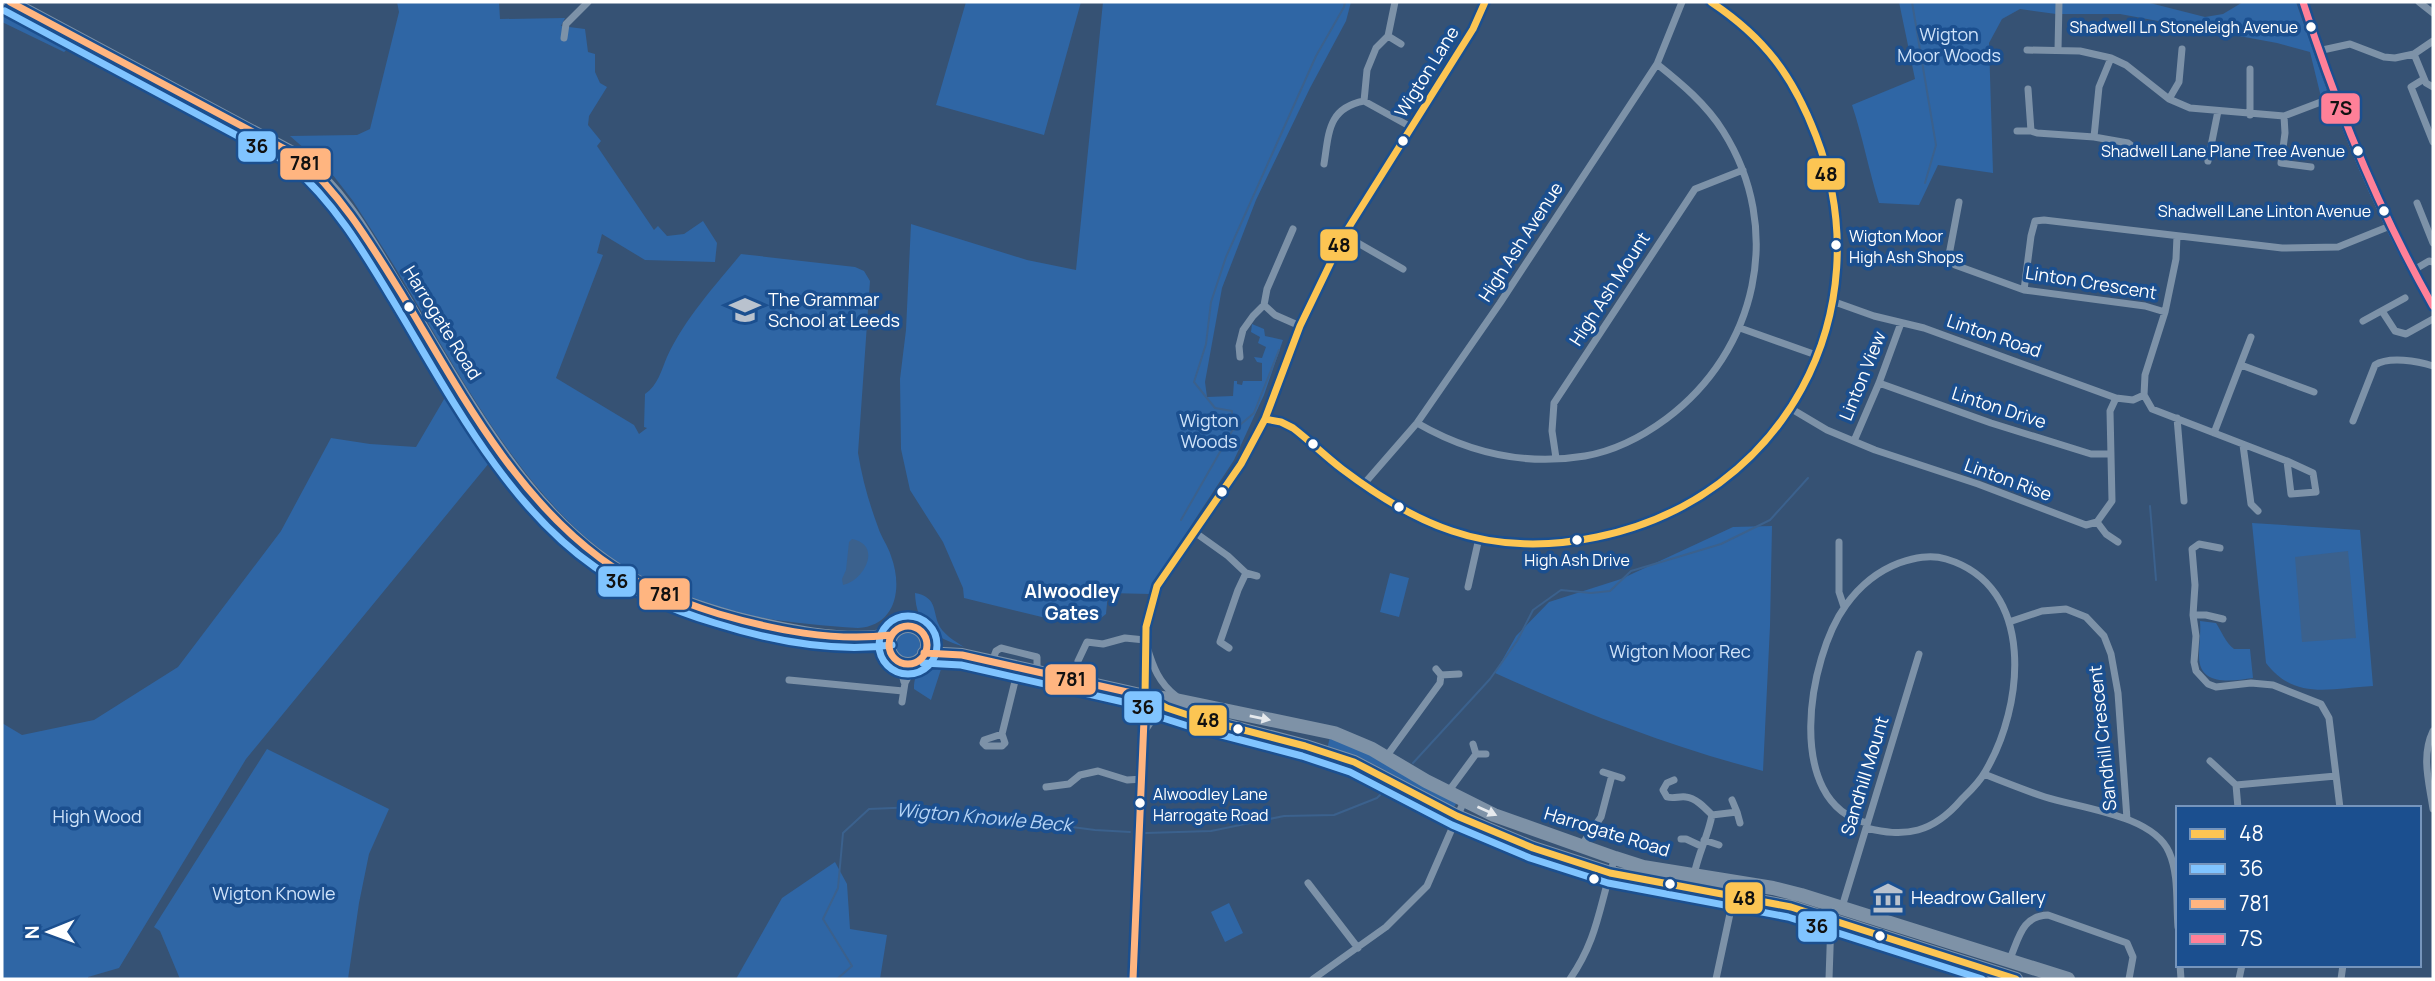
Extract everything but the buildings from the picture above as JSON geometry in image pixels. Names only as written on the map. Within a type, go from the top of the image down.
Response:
[{"type":"highway","name":"Harrogate Road","points":[[10,2],[296,155],[317,172],[338,195],[364,233],[479,421],[504,455],[537,498],[572,534],[601,558],[638,583],[691,606],[748,622],[893,649]]},
{"type":"highway","points":[[900,627],[918,629],[925,637],[920,658],[904,663],[893,649],[900,627]]},
{"type":"highway","name":"Harrogate Road","points":[[925,637],[962,655],[992,663],[1188,703],[1354,762],[1457,816],[1533,848],[1610,873],[1791,907],[2007,978]]},
{"type":"highway","name":"Harrogate Road","points":[[920,658],[962,655]]},
{"type":"highway","name":"Harrogate Road","points":[[1145,696],[1167,708],[1231,720],[1334,733],[1386,757],[1494,815],[1615,858],[1643,867],[1780,890],[2068,979]]},
{"type":"highway","points":[[1312,729],[1324,738],[1322,747],[1317,750]]},
{"type":"highway","points":[[1780,890],[1780,896],[1786,900],[1820,911],[1831,920]]},
{"type":"highway","points":[[1870,916],[1876,925],[1900,933],[1904,937],[1903,943]]},
{"type":"highway","points":[[1969,947],[1968,959],[1999,969],[2007,978]]},
{"type":"highway","points":[[2009,961],[2015,967],[2045,979]]},
{"type":"street","points":[[564,38],[566,24],[588,2]]},
{"type":"street","points":[[1364,101],[1367,70],[1376,48],[1388,36],[1395,2]]},
{"type":"street","name":"Wigton Lane","points":[[1133,979],[1143,779],[1145,640],[1157,586],[1241,464],[1265,419],[1300,326],[1344,235],[1473,29],[1485,2]]},
{"type":"street","name":"High Ash Avenue","points":[[1363,485],[1417,423],[1500,303],[1657,64],[1682,2]]},
{"type":"street","points":[[1265,419],[1284,423],[1363,485],[1402,511],[1441,529],[1479,538],[1528,544],[1577,541],[1627,533],[1665,518],[1738,470],[1767,440],[1790,408],[1819,356],[1836,272],[1835,207],[1820,141],[1798,93],[1763,44],[1711,2]]},
{"type":"street","points":[[2058,50],[2059,2]]},
{"type":"street","points":[[2303,2],[2334,97],[2390,226],[2433,306]]},
{"type":"street","points":[[2419,2],[2433,13]]},
{"type":"street","points":[[1388,36],[1401,44]]},
{"type":"street","points":[[2318,51],[2350,44],[2389,58],[2414,54],[2433,41]]},
{"type":"street","points":[[2169,99],[2179,82],[2182,49]]},
{"type":"street","points":[[2027,50],[2096,53],[2111,58],[2126,65],[2169,99],[2190,108],[2284,116],[2334,97]]},
{"type":"street","points":[[2414,54],[2426,83],[2433,87]]},
{"type":"street","points":[[2094,137],[2099,87],[2111,58]]},
{"type":"street","points":[[1417,423],[1447,440],[1475,450],[1514,458],[1586,456],[1622,445],[1654,428],[1698,392],[1719,367],[1740,328],[1751,298],[1756,256],[1754,213],[1743,170],[1723,131],[1692,92],[1657,64]]},
{"type":"street","points":[[2250,69],[2250,115]]},
{"type":"street","points":[[2424,79],[2411,87],[2433,142]]},
{"type":"street","points":[[2028,89],[2031,131]]},
{"type":"street","points":[[1324,164],[1328,140],[1339,111],[1345,106],[1364,101],[1411,127]]},
{"type":"street","points":[[2208,161],[2218,111]]},
{"type":"street","points":[[2281,164],[2284,116]]},
{"type":"street","points":[[2017,131],[2094,137],[2128,144],[2136,149]]},
{"type":"street","points":[[2270,158],[2281,164],[2311,167]]},
{"type":"street","name":"High Ash Mount","points":[[1556,458],[1552,431],[1554,403],[1695,189],[1743,170]]},
{"type":"street","name":"Linton Crescent","points":[[1959,202],[1949,255],[1955,265],[2024,290],[2145,306],[2165,312]]},
{"type":"street","points":[[2417,203],[2433,243]]},
{"type":"street","points":[[2024,290],[2035,221],[2282,248],[2338,247],[2390,226]]},
{"type":"street","points":[[1240,357],[1239,346],[1243,330],[1264,305],[1267,289],[1293,229]]},
{"type":"street","points":[[1344,235],[1403,269]]},
{"type":"street","points":[[2177,236],[2176,259],[2165,312],[2145,375],[2144,395],[2152,409],[2287,461],[2313,473],[2316,492],[2291,494],[2287,461]]},
{"type":"street","points":[[2412,271],[2429,261],[2433,262]]},
{"type":"street","points":[[2363,321],[2404,298]]},
{"type":"street","name":"Linton Road","points":[[1832,301],[1973,345],[2116,398],[2133,400],[2144,395]]},
{"type":"street","points":[[1264,305],[1275,315],[1300,326]]},
{"type":"street","points":[[2382,311],[2395,331],[2406,334],[2433,319]]},
{"type":"street","name":"Linton View","points":[[1854,441],[1901,323]]},
{"type":"street","points":[[1740,328],[1819,356]]},
{"type":"street","points":[[2214,433],[2251,337]]},
{"type":"street","points":[[2353,421],[2375,365],[2386,360],[2433,366]]},
{"type":"street","points":[[2241,365],[2314,392]]},
{"type":"street","name":"Linton Drive","points":[[1879,383],[1991,423],[2091,454],[2110,454]]},
{"type":"street","points":[[2116,398],[2110,411],[2112,500],[2096,522],[2106,534],[2118,542]]},
{"type":"street","name":"Linton Rise","points":[[1790,408],[1827,430],[1854,441],[1978,484],[2081,524],[2096,522]]},
{"type":"street","points":[[2177,418],[2184,501]]},
{"type":"street","points":[[2243,445],[2251,504],[2258,511]]},
{"type":"street","points":[[1193,531],[1228,556],[1246,573],[1257,576]]},
{"type":"street","points":[[1468,587],[1479,538]]},
{"type":"street","points":[[1839,542],[1839,593],[1844,607]]},
{"type":"street","points":[[2220,548],[2199,544],[2192,549],[2196,671],[2208,684],[2225,687],[2251,683],[2273,685],[2321,704],[2329,718],[2340,806]]},
{"type":"street","points":[[1935,556],[1958,564],[1979,576],[1992,589],[2009,622],[2015,663],[2013,699],[2001,738],[1984,774],[1953,809],[1930,825],[1894,833],[1866,825],[1847,815],[1826,791],[1818,775],[1811,737],[1813,686],[1820,659],[1844,607],[1881,572],[1907,561],[1935,556]]},
{"type":"street","points":[[1229,648],[1220,642],[1246,573]]},
{"type":"street","name":"Sandhill Crescent","points":[[2009,622],[2042,611],[2066,609],[2086,617],[2104,636],[2118,693],[2127,819]]},
{"type":"street","points":[[2193,615],[2223,619]]},
{"type":"street","points":[[1078,661],[1087,642],[1103,644],[1125,638],[1145,640]]},
{"type":"street","name":"Wigton Lane","points":[[1145,640],[1156,673],[1166,689],[1188,703]]},
{"type":"street","points":[[992,663],[996,651],[1000,648],[1031,654],[1037,657],[1037,673]]},
{"type":"street","points":[[893,649],[904,687]]},
{"type":"street","name":"Sandhill Mount","points":[[1842,907],[1919,654]]},
{"type":"street","points":[[902,702],[904,687],[920,658]]},
{"type":"street","points":[[1002,734],[1018,669]]},
{"type":"street","points":[[1386,757],[1440,683],[1438,672],[1459,674]]},
{"type":"street","points":[[789,680],[904,687]]},
{"type":"street","points":[[1144,731],[1156,714],[1167,708]]},
{"type":"street","points":[[2433,731],[2427,743],[2425,757],[2433,808]]},
{"type":"street","points":[[1473,744],[1476,754]]},
{"type":"street","points":[[1476,754],[1486,754]]},
{"type":"street","points":[[1447,792],[1476,754]]},
{"type":"street","points":[[2210,761],[2236,785],[2238,806]]},
{"type":"street","points":[[1046,787],[1069,784],[1080,775],[1098,771],[1126,780],[1143,779]]},
{"type":"street","points":[[1603,772],[1622,778]]},
{"type":"street","points":[[1984,774],[2045,796],[2127,819],[2155,833],[2170,853],[2176,897]]},
{"type":"street","points":[[1580,846],[1601,817],[1612,775]]},
{"type":"street","points":[[2236,785],[2336,776]]},
{"type":"street","points":[[1674,780],[1667,783],[1663,790],[1667,797],[1697,799],[1709,810],[1737,812]]},
{"type":"street","points":[[1732,800],[1740,823]]},
{"type":"street","points":[[1313,979],[1386,927],[1427,886],[1464,801]]},
{"type":"street","points":[[1694,876],[1709,810]]},
{"type":"street","points":[[1681,839],[1719,845]]},
{"type":"street","points":[[1570,979],[1583,959],[1596,929],[1615,858]]},
{"type":"street","points":[[1308,883],[1358,948]]},
{"type":"street","points":[[1716,979],[1734,895]]},
{"type":"street","points":[[2009,961],[2027,921],[2048,915],[2127,943],[2133,957],[2129,979]]},
{"type":"street","points":[[1829,979],[1831,920]]},
{"type":"green space","points":[[397,2],[499,2],[500,19],[565,18],[561,26],[585,29],[588,52],[595,54],[595,72],[600,83],[607,87],[589,116],[588,125],[601,141],[597,146],[654,230],[658,226],[667,236],[684,234],[703,221],[717,243],[715,262],[645,260],[602,234],[597,253],[603,255],[556,378],[634,425],[639,434],[647,428],[644,427],[645,394],[656,382],[674,343],[691,316],[741,254],[855,267],[864,271],[870,281],[858,453],[869,500],[891,556],[896,580],[893,603],[881,620],[871,626],[858,628],[795,622],[733,612],[692,600],[647,580],[606,554],[569,522],[536,486],[479,406],[353,201],[329,170],[290,136],[357,135],[370,129],[399,12]]},
{"type":"green space","points":[[966,2],[1081,2],[1044,135],[936,105]]},
{"type":"green space","name":"Wigton Woods","points":[[1103,2],[1351,2],[1346,21],[1256,200],[1222,288],[1205,382],[1207,397],[1233,396],[1234,381],[1242,385],[1243,381],[1262,381],[1262,363],[1257,362],[1254,357],[1262,358],[1266,347],[1258,343],[1260,337],[1251,332],[1252,324],[1264,329],[1265,336],[1283,340],[1264,395],[1234,460],[1158,576],[1150,594],[1108,593],[1106,614],[1096,622],[1046,618],[964,598],[963,588],[943,542],[910,490],[901,449],[900,379],[906,330],[911,224],[1027,260],[1076,270]]},
{"type":"green space","name":"Wigton Moor Woods","points":[[1899,2],[2146,2],[2205,17],[2223,14],[2243,2],[2296,2],[2327,90],[2321,97],[2310,52],[2277,43],[2120,14],[2056,14],[2020,9],[2002,19],[1989,43],[1993,173],[1938,165],[1919,205],[1879,203],[1852,105],[1915,79]]},
{"type":"green space","points":[[2,5],[74,43],[64,52],[2,22]]},
{"type":"green space","name":"High Wood","points":[[450,389],[494,457],[246,759],[119,968],[88,979],[2,979],[2,723],[22,735],[94,720],[178,667],[281,531],[331,438],[416,447]]},
{"type":"green space","points":[[2252,523],[2360,530],[2373,686],[2328,690],[2302,688],[2277,675],[2266,663]]},
{"type":"green space","name":"Wigton Moor Rec","points":[[1772,526],[1763,771],[1627,728],[1495,673],[1516,636],[1549,602],[1621,579],[1733,527]]},
{"type":"green space","points":[[1390,573],[1409,578],[1399,617],[1380,612]]},
{"type":"green space","points":[[915,593],[927,597],[942,631],[964,647],[929,629],[919,614]]},
{"type":"green space","points":[[2200,621],[2216,623],[2234,649],[2250,649],[2253,678],[2227,681],[2204,673],[2199,656]]},
{"type":"green space","points":[[907,632],[916,636],[920,645],[916,654],[907,658],[898,654],[894,645],[898,636]]},
{"type":"green space","points":[[944,660],[931,700],[914,689],[916,676],[926,664]]},
{"type":"green space","points":[[1330,737],[1356,746],[1456,803],[1455,806],[1452,808],[1327,749]]},
{"type":"green space","name":"Wigton Knowle","points":[[267,749],[389,809],[369,854],[348,979],[180,979],[160,931],[154,927]]},
{"type":"green space","points":[[835,862],[847,884],[850,929],[887,935],[880,979],[736,979],[782,898]]},
{"type":"green space","points":[[1229,903],[1243,933],[1225,942],[1211,912]]},
{"type":"shaded area","points":[[852,539],[867,548],[867,563],[858,577],[843,585],[849,542]]},
{"type":"shaded area","points":[[2348,551],[2356,638],[2302,642],[2295,557]]},
{"type":"waterway","points":[[1181,520],[1232,431],[1232,411],[1215,408],[1194,382],[1206,344],[1211,302],[1226,257],[1316,56],[1345,2]]},
{"type":"waterway","points":[[1912,2],[1936,145],[1925,183]]},
{"type":"waterway","points":[[1234,430],[1254,413],[1279,350]]},
{"type":"waterway","name":"Wigton Knowle Beck","points":[[1413,763],[1490,679],[1517,641],[1533,610],[1561,590],[1591,593],[1610,591],[1631,571],[1721,544],[1770,520],[1808,478]]},
{"type":"waterway","points":[[2150,506],[2156,580]]},
{"type":"waterway","name":"Wigton Knowle Beck","points":[[1146,833],[1211,831],[1284,816],[1334,815],[1377,798],[1389,786]]},
{"type":"waterway","name":"Wigton Knowle Beck","points":[[837,979],[852,966],[823,919],[838,888],[843,833],[869,809],[917,807],[1130,832]]},
{"type":"transit line","name":"781","points":[[10,2],[296,155],[312,170],[341,203],[366,238],[465,400],[513,470],[539,502],[600,558],[657,591],[740,620],[782,630],[826,636],[891,635]]},
{"type":"transit line","name":"48","points":[[1485,2],[1473,29],[1344,235],[1300,326],[1265,419],[1241,464],[1157,586],[1146,627],[1145,696],[1167,708],[1194,717],[1305,746],[1354,762],[1457,816],[1533,848],[1610,873],[1791,907],[2016,979]]},
{"type":"transit line","name":"48","points":[[1265,419],[1293,428],[1355,478],[1394,504],[1423,519],[1470,536],[1524,544],[1561,543],[1597,537],[1663,516],[1719,483],[1766,440],[1802,389],[1826,331],[1837,268],[1834,202],[1816,136],[1787,77],[1762,44],[1711,2]]},
{"type":"transit line","name":"7S","points":[[2303,2],[2360,157],[2394,232],[2433,306]]},
{"type":"transit line","name":"36","points":[[5,11],[290,164],[306,179],[334,210],[358,244],[480,444],[506,479],[533,512],[595,567],[653,600],[737,629],[803,644],[847,647],[892,645]]},
{"type":"transit line","name":"36","points":[[902,616],[914,616],[929,624],[937,639],[937,645],[937,651],[929,666],[914,674],[902,674],[887,666],[879,651],[879,639],[887,624],[902,616]]},
{"type":"transit line","name":"781","points":[[908,626],[921,632],[927,645],[921,658],[908,664],[895,658],[889,645],[895,632],[908,626]]},
{"type":"transit line","name":"781","points":[[924,653],[962,655],[1145,696],[1133,979]]},
{"type":"transit line","name":"36","points":[[923,663],[961,665],[1141,706],[1163,718],[1191,727],[1302,756],[1350,772],[1452,825],[1530,858],[1608,883],[1788,917],[1982,979]]},
{"type":"place","name":"Shadwell Ln Stoneleigh Avenue","points":[[2311,27]]},
{"type":"place","name":"Shadwell Lane Plane Tree Avenue","points":[[2358,151]]},
{"type":"place","name":"Shadwell Lane Linton Avenue","points":[[2384,211]]},
{"type":"place","name":"Wigton Moor High Ash Shops","points":[[1836,245]]},
{"type":"place","name":"The Grammar School at Leeds","points":[[745,310]]},
{"type":"place","name":"High Ash Drive","points":[[1577,540]]},
{"type":"place","name":"Alwoodley Lane Harrogate Road","points":[[1140,803]]},
{"type":"place","name":"Headrow Gallery","points":[[1888,898]]},
{"type":"district","name":"Alwoodley Gates","points":[[1072,602]]}]
